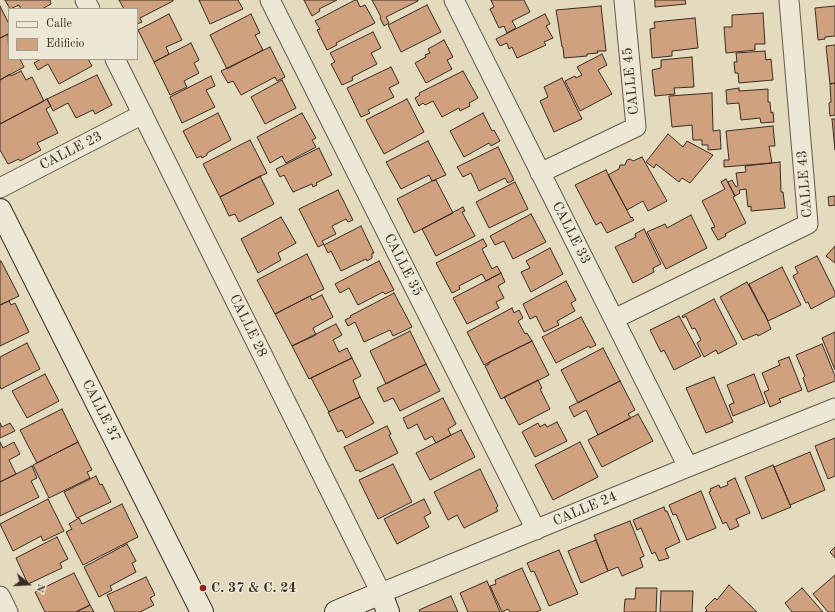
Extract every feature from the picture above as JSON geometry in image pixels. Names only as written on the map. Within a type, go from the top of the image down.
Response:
[{"type":"street","name":"CALLE 35","points":[[270,0],[536,530]]},
{"type":"street","name":"CALLE 33","points":[[454,0],[688,466]]},
{"type":"street","name":"CALLE 45","points":[[540,173],[636,127],[624,0]]},
{"type":"street","name":"CALLE 43","points":[[614,320],[808,224],[789,0]]},
{"type":"street","name":"CALLE 28","points":[[116,60],[385,603]]},
{"type":"street","name":"CALLE 23","points":[[0,188],[143,114]]},
{"type":"street","name":"CALLE 37","points":[[0,210],[202,612]]},
{"type":"street","name":"CALLE 24","points":[[336,612],[385,603],[536,530],[688,466],[835,408]]},
{"type":"street","points":[[0,596],[8,612]]},
{"type":"building","points":[[5,0],[50,0],[51,4],[44,8],[20,8],[19,5],[9,8]]},
{"type":"building","points":[[119,0],[173,0],[140,18],[142,22],[138,24],[138,8],[123,8]]},
{"type":"building","points":[[199,0],[238,0],[243,9],[210,24]]},
{"type":"building","points":[[304,0],[337,0],[319,9],[320,11],[312,16]]},
{"type":"building","points":[[357,0],[360,7],[365,5],[375,23],[336,43],[337,45],[327,50],[317,30],[320,29],[315,21]]},
{"type":"building","points":[[372,0],[418,1],[386,17],[389,23],[384,26]]},
{"type":"building","points":[[491,0],[524,0],[530,12],[512,21],[516,28],[507,33],[504,26],[499,28],[490,9],[494,7]]},
{"type":"building","points":[[655,0],[685,0],[686,4],[655,7]]},
{"type":"building","points":[[427,5],[441,32],[401,52],[388,25]]},
{"type":"building","points":[[0,6],[8,22],[8,34],[0,38]]},
{"type":"building","points":[[601,6],[606,51],[597,51],[598,53],[587,54],[587,56],[564,58],[556,10]]},
{"type":"building","points":[[835,6],[835,36],[825,37],[825,39],[818,40],[815,8]]},
{"type":"building","points":[[763,13],[765,44],[755,44],[755,50],[726,53],[724,27],[732,27],[732,15]]},
{"type":"building","points":[[169,14],[182,40],[166,47],[169,54],[154,62],[138,30]]},
{"type":"building","points":[[251,14],[260,33],[255,35],[263,50],[227,69],[210,35]]},
{"type":"building","points":[[545,14],[550,24],[546,26],[553,38],[544,42],[546,45],[517,58],[512,47],[509,49],[507,43],[500,46],[496,39]]},
{"type":"building","points":[[695,18],[698,48],[672,51],[672,56],[652,58],[650,29],[655,28],[654,22]]},
{"type":"building","points":[[373,32],[381,48],[371,53],[377,64],[352,77],[353,80],[342,85],[331,64],[335,62],[330,53]]},
{"type":"building","points":[[8,34],[8,60],[20,60],[24,67],[0,80],[0,38]]},
{"type":"building","points":[[444,40],[453,57],[447,60],[452,69],[426,83],[415,63],[430,53],[428,49]]},
{"type":"building","points":[[191,43],[199,60],[194,63],[199,73],[184,81],[187,87],[170,95],[154,62]]},
{"type":"building","points":[[835,45],[835,83],[830,84],[826,46]]},
{"type":"building","points":[[270,47],[285,77],[277,81],[275,77],[241,95],[233,81],[228,83],[221,71]]},
{"type":"building","points":[[765,51],[766,60],[771,59],[773,80],[739,83],[738,73],[735,73],[734,62],[737,62],[736,53]]},
{"type":"building","points":[[602,54],[607,65],[598,70],[612,94],[580,111],[565,81],[575,76],[576,78],[582,75],[577,67]]},
{"type":"building","points":[[692,57],[694,87],[674,88],[675,94],[655,96],[652,70],[661,68],[661,60]]},
{"type":"building","points":[[39,60],[89,60],[92,66],[59,84],[48,64],[38,70],[34,63]]},
{"type":"building","points":[[391,67],[399,83],[389,88],[394,97],[368,110],[370,113],[361,117],[347,88]]},
{"type":"building","points":[[21,71],[26,80],[32,77],[44,101],[0,124],[0,80],[10,74],[11,76]]},
{"type":"building","points":[[463,71],[478,98],[469,103],[470,106],[460,111],[459,108],[442,117],[433,101],[425,105],[423,103],[419,106],[415,98],[420,95],[419,93]]},
{"type":"building","points":[[97,75],[112,105],[95,114],[93,110],[76,118],[68,103],[53,111],[47,99]]},
{"type":"building","points":[[211,76],[215,86],[206,90],[215,107],[182,123],[170,97]]},
{"type":"building","points":[[562,78],[582,119],[554,132],[540,101],[548,97],[544,87]]},
{"type":"building","points":[[282,80],[296,108],[265,124],[251,97]]},
{"type":"building","points":[[835,83],[835,115],[830,116],[830,84]]},
{"type":"building","points":[[739,88],[739,91],[768,89],[768,102],[770,102],[771,113],[773,112],[774,122],[761,123],[760,118],[741,120],[739,103],[727,104],[726,90]]},
{"type":"building","points":[[712,93],[713,131],[720,130],[721,149],[708,150],[708,145],[702,145],[702,140],[693,140],[692,125],[672,127],[669,96]]},
{"type":"building","points":[[47,99],[51,106],[46,109],[58,133],[37,143],[41,150],[20,161],[19,159],[8,164],[0,150],[0,124]]},
{"type":"building","points":[[407,99],[424,132],[384,154],[366,120]]},
{"type":"building","points":[[218,113],[231,140],[207,153],[207,155],[202,158],[201,156],[197,158],[183,131]]},
{"type":"building","points":[[302,113],[316,138],[312,140],[316,147],[286,163],[282,156],[270,163],[257,137]]},
{"type":"building","points":[[483,113],[492,131],[494,130],[500,141],[491,146],[489,143],[464,157],[450,131]]},
{"type":"building","points":[[832,119],[835,119],[835,150]]},
{"type":"building","points":[[773,126],[775,146],[769,146],[772,163],[724,167],[724,160],[729,160],[726,131]]},
{"type":"building","points":[[668,134],[683,147],[687,141],[713,155],[690,183],[682,178],[679,182],[656,164],[654,168],[646,162]]},
{"type":"building","points":[[250,140],[267,173],[220,197],[203,164]]},
{"type":"building","points":[[428,141],[446,175],[432,181],[429,175],[401,189],[386,162]]},
{"type":"building","points":[[498,147],[514,180],[508,183],[505,178],[479,191],[471,173],[463,177],[457,167]]},
{"type":"building","points":[[319,148],[332,175],[316,183],[317,185],[313,187],[312,184],[293,192],[284,175],[280,177],[276,169]]},
{"type":"building","points":[[642,157],[667,201],[648,211],[643,201],[627,210],[608,175],[619,169],[620,165],[625,165],[627,160],[630,159],[633,161]]},
{"type":"building","points":[[780,162],[781,192],[783,192],[785,208],[751,211],[751,206],[748,207],[746,189],[739,190],[740,193],[735,196],[728,182],[732,180],[736,187],[738,186],[736,173],[746,172],[745,166]]},
{"type":"building","points":[[606,170],[631,218],[632,217],[634,220],[607,233],[601,222],[596,225],[575,185]]},
{"type":"building","points":[[260,176],[274,204],[239,222],[235,214],[229,216],[220,197]]},
{"type":"building","points":[[726,179],[746,223],[725,234],[726,236],[718,240],[711,228],[715,227],[702,201],[725,189],[721,182]]},
{"type":"building","points":[[436,180],[453,213],[414,233],[397,199]]},
{"type":"building","points":[[515,182],[528,209],[489,228],[476,202]]},
{"type":"building","points":[[338,190],[353,220],[348,222],[346,219],[332,226],[336,234],[322,241],[324,244],[318,247],[299,209]]},
{"type":"building","points":[[835,196],[835,205],[829,206],[828,197]]},
{"type":"building","points":[[463,207],[465,211],[462,212],[475,236],[436,256],[422,229]]},
{"type":"building","points":[[531,214],[546,242],[513,259],[504,241],[495,245],[490,236]]},
{"type":"building","points":[[691,215],[707,248],[666,269],[647,232],[665,224],[667,228]]},
{"type":"building","points":[[281,217],[296,243],[278,253],[281,260],[258,273],[241,239]]},
{"type":"building","points":[[361,226],[374,253],[372,253],[372,258],[367,261],[366,259],[341,271],[331,251],[328,253],[324,245]]},
{"type":"building","points":[[644,229],[661,264],[653,268],[654,272],[633,283],[615,247],[636,237],[635,234]]},
{"type":"building","points":[[483,239],[487,246],[482,249],[492,269],[497,266],[501,273],[486,281],[482,274],[459,286],[460,289],[452,293],[436,263]]},
{"type":"building","points":[[835,246],[835,263],[826,256]]},
{"type":"building","points":[[550,248],[563,274],[531,292],[521,272],[530,268],[526,261]]},
{"type":"building","points":[[307,254],[324,289],[275,314],[257,280]]},
{"type":"building","points":[[817,256],[835,292],[835,296],[811,309],[808,302],[806,303],[793,276],[798,273],[795,267]]},
{"type":"building","points":[[0,261],[19,296],[0,305]]},
{"type":"building","points":[[379,261],[394,290],[385,294],[383,292],[358,305],[349,288],[340,293],[335,284]]},
{"type":"building","points":[[782,267],[801,305],[768,321],[749,284]]},
{"type":"building","points":[[501,273],[505,282],[498,286],[504,298],[496,302],[499,308],[467,324],[453,298]]},
{"type":"building","points":[[566,281],[576,300],[571,303],[575,311],[557,321],[559,325],[544,332],[536,316],[530,319],[523,304]]},
{"type":"building","points":[[747,282],[764,312],[771,329],[758,336],[757,334],[743,340],[720,297]]},
{"type":"building","points":[[394,293],[412,327],[393,336],[390,330],[364,342],[355,322],[348,326],[345,320]]},
{"type":"building","points":[[322,295],[333,317],[313,328],[316,335],[292,346],[275,314],[310,296],[312,300]]},
{"type":"building","points":[[714,299],[737,344],[718,354],[716,350],[704,357],[697,343],[701,340],[695,328],[692,329],[686,316],[683,318],[682,316]]},
{"type":"building","points":[[9,301],[11,305],[15,303],[29,332],[0,346],[0,305]]},
{"type":"building","points":[[512,308],[514,313],[519,310],[523,318],[518,321],[525,334],[527,333],[532,341],[484,365],[467,332]]},
{"type":"building","points":[[679,316],[701,356],[674,370],[664,350],[661,352],[650,330]]},
{"type":"building","points":[[581,317],[596,345],[590,348],[589,346],[556,363],[542,337]]},
{"type":"building","points":[[336,324],[342,335],[333,340],[339,352],[347,348],[352,358],[309,379],[292,346]]},
{"type":"building","points":[[410,331],[426,364],[386,384],[370,351]]},
{"type":"building","points":[[835,332],[835,370],[822,338]]},
{"type":"building","points":[[532,341],[549,375],[501,399],[485,366],[489,364],[489,362]]},
{"type":"building","points":[[27,343],[40,369],[1,389],[0,357]]},
{"type":"building","points":[[822,344],[835,376],[835,381],[808,392],[803,378],[805,376],[796,355]]},
{"type":"building","points":[[603,348],[620,381],[578,403],[561,370]]},
{"type":"building","points":[[789,357],[802,390],[779,399],[781,402],[770,407],[764,392],[769,390],[762,373],[780,365],[778,361]]},
{"type":"building","points":[[352,358],[361,376],[353,380],[360,397],[329,412],[311,378]]},
{"type":"building","points":[[426,364],[440,391],[400,411],[393,398],[384,402],[377,388]]},
{"type":"building","points":[[45,374],[59,401],[27,418],[12,391]]},
{"type":"building","points":[[754,374],[765,403],[733,416],[729,405],[734,403],[727,385]]},
{"type":"building","points":[[714,377],[733,422],[706,433],[686,388]]},
{"type":"building","points":[[538,380],[542,388],[540,389],[550,409],[519,425],[504,397]]},
{"type":"building","points":[[620,381],[635,410],[628,414],[631,418],[598,435],[586,410],[574,417],[569,407]]},
{"type":"building","points":[[360,397],[374,423],[346,438],[342,430],[338,432],[328,412]]},
{"type":"building","points":[[443,398],[456,424],[448,429],[451,435],[436,443],[432,436],[425,440],[417,424],[408,429],[403,418]]},
{"type":"building","points":[[62,409],[78,442],[37,463],[20,430]]},
{"type":"building","points":[[638,414],[653,441],[602,467],[588,440]]},
{"type":"building","points":[[557,422],[567,441],[535,457],[522,432],[538,423],[540,427],[545,424],[547,427]]},
{"type":"building","points":[[0,423],[2,427],[10,423],[15,431],[0,438]]},
{"type":"building","points":[[387,426],[391,434],[389,435],[398,453],[360,472],[359,470],[356,471],[344,447]]},
{"type":"building","points":[[461,430],[475,457],[430,480],[416,453]]},
{"type":"building","points":[[835,438],[835,476],[828,479],[815,446]]},
{"type":"building","points":[[0,442],[3,448],[14,442],[20,454],[9,460],[16,474],[0,482]]},
{"type":"building","points":[[78,442],[92,470],[87,472],[90,478],[49,498],[33,465]]},
{"type":"building","points":[[580,442],[598,477],[553,500],[535,465]]},
{"type":"building","points":[[810,452],[825,490],[790,505],[774,467]]},
{"type":"building","points":[[393,464],[412,502],[378,519],[359,480]]},
{"type":"building","points":[[773,465],[791,507],[762,519],[745,477]]},
{"type":"building","points":[[32,466],[37,478],[31,481],[39,497],[0,516],[0,482]]},
{"type":"building","points":[[480,469],[498,506],[496,508],[498,511],[464,528],[457,515],[448,520],[434,492]]},
{"type":"building","points":[[96,476],[111,502],[77,518],[64,492]]},
{"type":"building","points":[[735,478],[750,513],[736,519],[739,526],[730,530],[726,522],[723,524],[709,492],[711,491],[710,489],[719,485],[720,488],[728,485],[727,482]]},
{"type":"building","points":[[701,491],[716,528],[687,540],[676,514],[673,515],[669,505]]},
{"type":"building","points":[[48,499],[64,531],[43,541],[41,536],[13,551],[0,524]]},
{"type":"building","points":[[424,499],[431,513],[424,517],[429,527],[397,544],[384,519]]},
{"type":"building","points":[[122,504],[138,537],[83,565],[66,532],[72,529],[69,524],[79,518],[82,524]]},
{"type":"building","points":[[664,507],[680,542],[665,549],[669,558],[659,561],[655,552],[652,554],[641,528],[637,530],[633,520]]},
{"type":"building","points":[[630,521],[644,556],[640,558],[643,567],[622,576],[618,567],[608,571],[594,535]]},
{"type":"building","points":[[57,537],[68,559],[60,563],[62,568],[28,584],[16,558]]},
{"type":"building","points":[[596,540],[608,571],[581,583],[568,551]]},
{"type":"building","points":[[127,544],[136,561],[132,563],[136,572],[110,586],[112,590],[99,597],[84,567]]},
{"type":"building","points":[[835,547],[835,558],[830,552]]},
{"type":"building","points":[[559,550],[578,594],[549,606],[534,571],[531,572],[527,563]]},
{"type":"building","points":[[522,568],[541,610],[536,612],[510,612],[508,609],[502,612],[490,586],[496,584],[495,580]]},
{"type":"building","points":[[74,573],[90,605],[76,612],[45,612],[35,592]]},
{"type":"building","points":[[835,575],[835,612],[828,612],[813,594]]},
{"type":"building","points":[[146,577],[155,595],[150,598],[154,605],[140,612],[115,612],[107,595]]},
{"type":"building","points":[[487,581],[500,612],[468,612],[460,593]]},
{"type":"building","points":[[729,585],[757,612],[705,612],[707,610],[705,608],[715,598],[717,600]]},
{"type":"building","points":[[636,588],[657,588],[656,612],[624,612],[625,599],[635,599]]},
{"type":"building","points":[[802,588],[823,612],[792,612],[785,603]]},
{"type":"building","points":[[661,591],[693,591],[692,612],[660,612]]},
{"type":"building","points":[[451,596],[458,612],[420,612],[419,610]]},
{"type":"building","points":[[90,605],[94,612],[76,612]]},
{"type":"place","name":"C. 37 & C. 24","points":[[203,588]]}]
